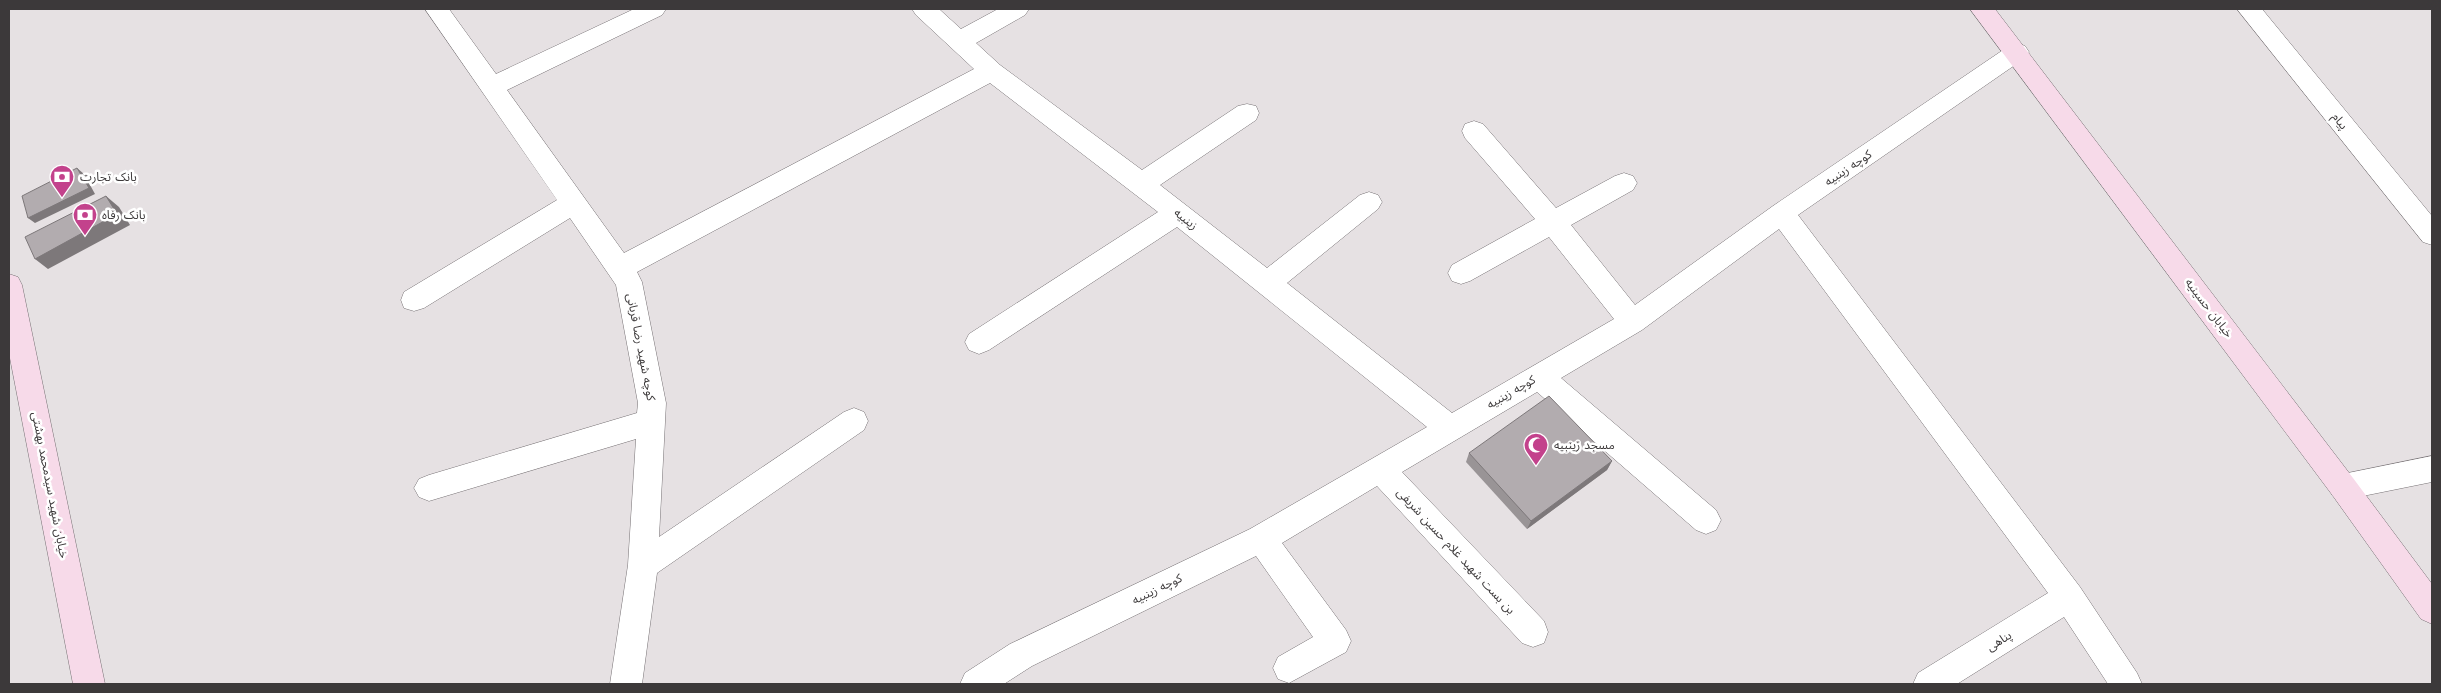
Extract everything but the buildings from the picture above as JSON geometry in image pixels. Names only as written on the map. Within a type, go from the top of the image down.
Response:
[{"type":"street","name":"کوچه شهید رضا قربانی","points":[[437,9],[629,282],[652,403],[643,565],[626,684]]},
{"type":"street","points":[[492,87],[654,9]]},
{"type":"street","name":"زینبیه","points":[[924,9],[991,71],[1141,184],[1450,428]]},
{"type":"street","points":[[959,41],[1017,9]]},
{"type":"street","name":"خیابان حسینیه","points":[[1982,9],[2017,52],[2344,487],[2432,610]]},
{"type":"street","name":"پیام","points":[[2249,9],[2432,234]]},
{"type":"street","name":"کوچه زینبیه","points":[[976,684],[1021,655],[1261,539],[1632,322],[1782,212],[2017,52]]},
{"type":"street","points":[[620,268],[991,71]]},
{"type":"street","points":[[1141,184],[1247,113]]},
{"type":"street","points":[[1474,131],[1554,222],[1632,322]]},
{"type":"street","points":[[1461,273],[1624,183]]},
{"type":"street","points":[[1268,283],[1369,202]]},
{"type":"street","points":[[414,300],[574,203]]},
{"type":"street","points":[[979,342],[1177,212]]},
{"type":"street","points":[[1782,212],[2069,597],[2126,684]]},
{"type":"street","name":"خیابان شهید سیدمحمد بهشتی","points":[[10,298],[89,684]]},
{"type":"street","points":[[1538,376],[1706,520]]},
{"type":"street","points":[[643,565],[854,421]]},
{"type":"street","points":[[429,488],[651,422]]},
{"type":"street","name":"بن بست شهید غلام حسین شریفی","points":[[1380,469],[1533,632]]},
{"type":"street","points":[[2344,487],[2432,469]]},
{"type":"street","points":[[1261,539],[1335,641],[1289,668]]},
{"type":"street","name":"پناهی","points":[[1929,684],[2069,597]]},
{"type":"place","name":"بانک تجارت","points":[[62,198]]},
{"type":"place","name":"بانک رفاه","points":[[85,236]]},
{"type":"place","name":"مسجد زینبیه","points":[[1536,466]]}]
